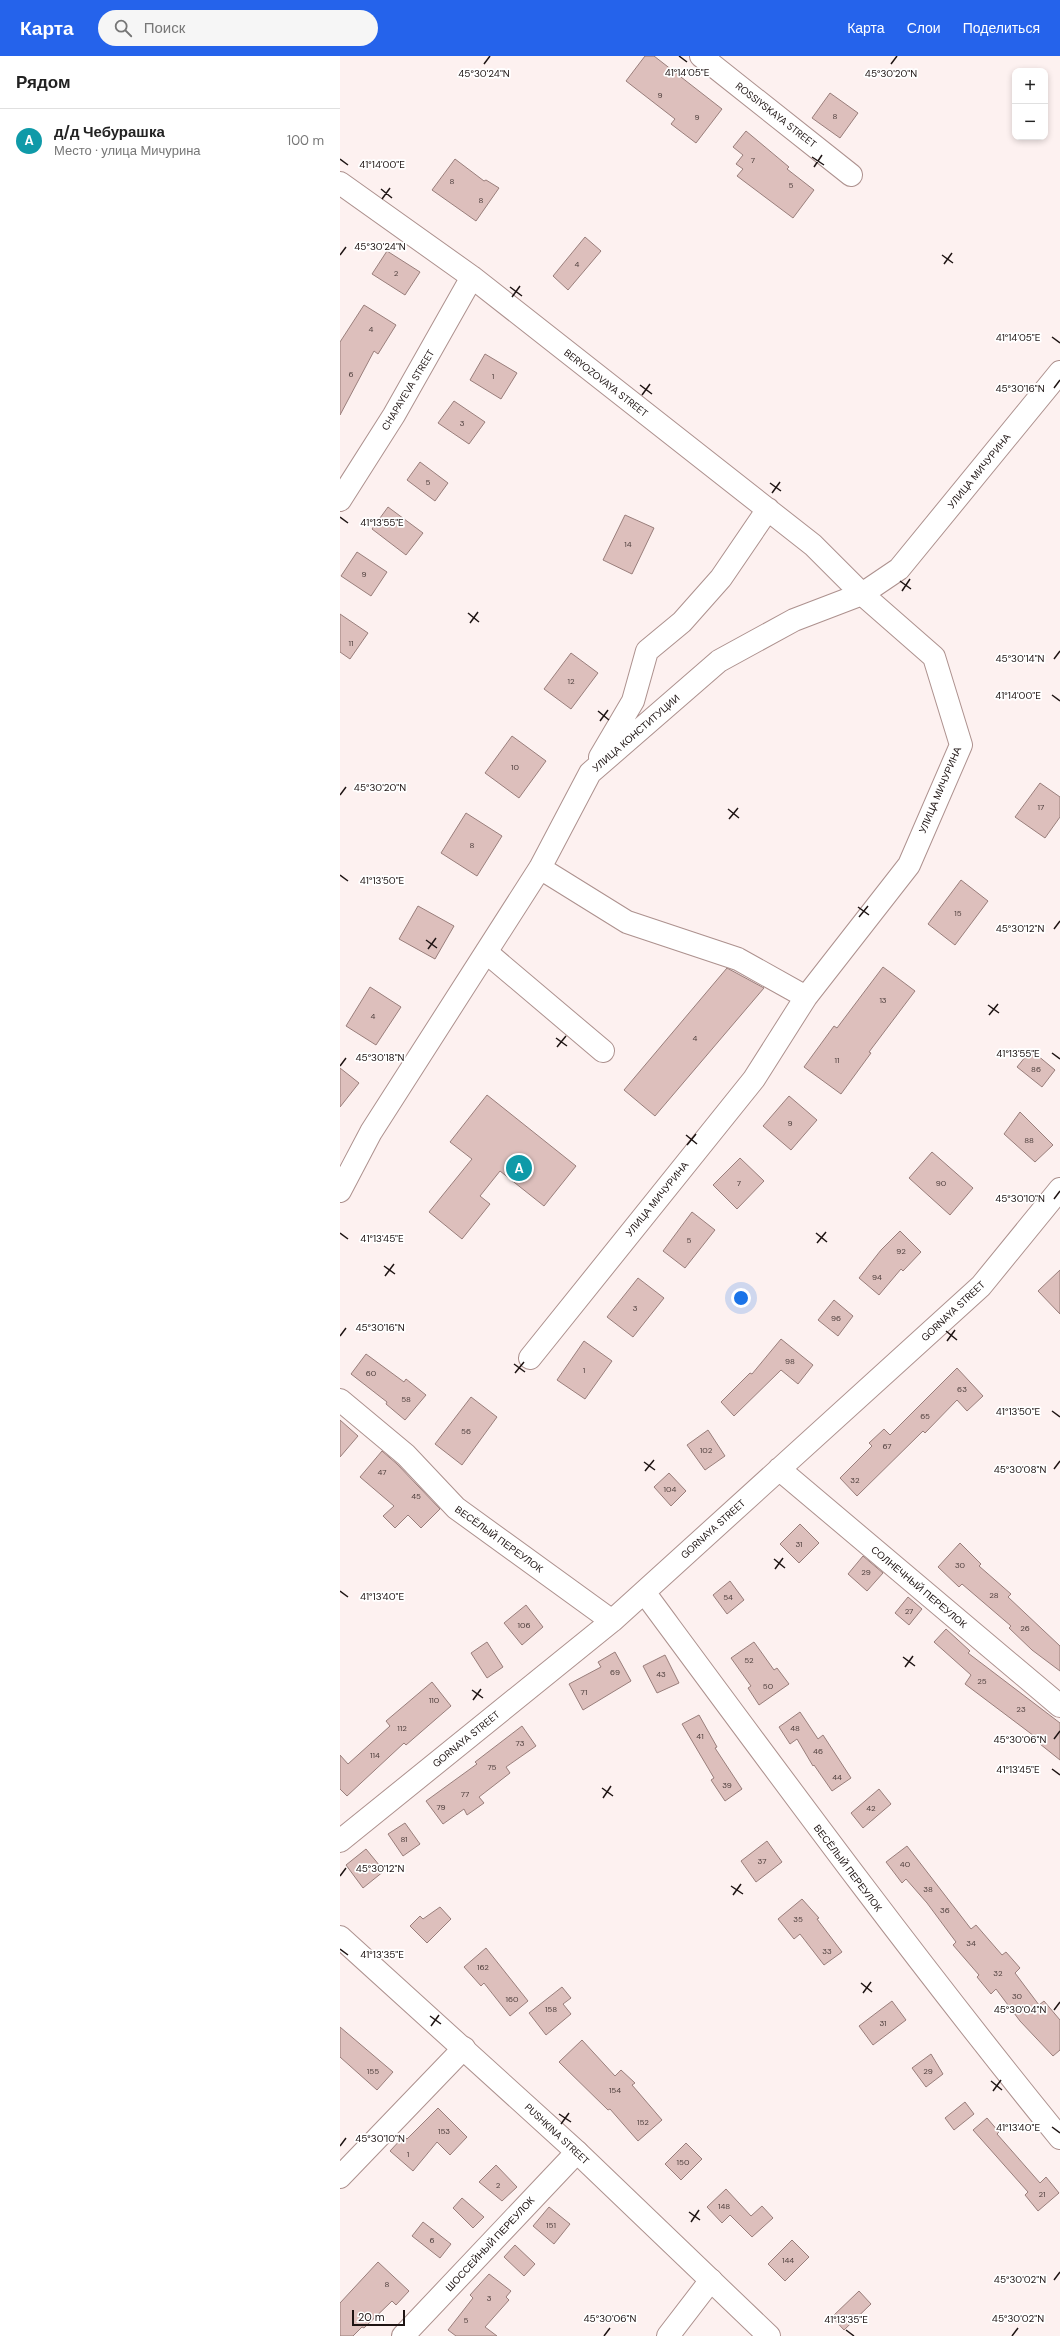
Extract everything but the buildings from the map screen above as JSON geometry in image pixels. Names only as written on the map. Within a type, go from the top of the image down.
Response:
[{"type":"street","name":"ROSSIYSKAYA STREET","points":[[701,56],[851,175]]},
{"type":"street","name":"BERYOZOVAYA STREET","points":[[340,183],[472,277],[768,509],[813,545],[862,594]]},
{"type":"street","name":"CHAPAYEVA STREET","points":[[340,500],[394,415],[472,277]]},
{"type":"street","name":"УЛИЦА МИЧУРИНА","points":[[530,1358],[754,1079],[806,997],[909,865],[961,744],[934,657],[862,594],[899,569],[1060,372]]},
{"type":"street","points":[[590,773],[633,701],[647,651],[682,622],[716,584],[768,509]]},
{"type":"street","name":"УЛИЦА КОНСТИТУЦИИ","points":[[340,1191],[371,1132],[540,868],[590,773],[719,661],[794,620],[862,594]]},
{"type":"street","points":[[540,868],[627,922],[738,959],[806,997]]},
{"type":"street","points":[[486,952],[603,1051]]},
{"type":"street","name":"GORNAYA STREET","points":[[340,1841],[612,1621],[981,1286],[1060,1189]]},
{"type":"street","name":"ВЕСЁЛЫЙ ПЕРЕУЛОК","points":[[340,1400],[406,1455],[456,1508],[612,1621]]},
{"type":"street","name":"СОЛНЕЧНЫЙ ПЕРЕУЛОК","points":[[779,1468],[1060,1706]]},
{"type":"street","name":"ВЕСЁЛЫЙ ПЕРЕУЛОК","points":[[644,1592],[851,1871],[975,2033],[1060,2138]]},
{"type":"street","name":"PUSHKINA STREET","points":[[340,1937],[577,2152],[769,2336]]},
{"type":"street","points":[[340,2177],[464,2048]]},
{"type":"street","name":"ШОССЕЙНЫЙ ПЕРЕУЛОК","points":[[403,2336],[577,2152]]},
{"type":"street","points":[[668,2336],[712,2280]]},
{"type":"place","name":"д/д Чебурашка","points":[[519,1168]]}]
